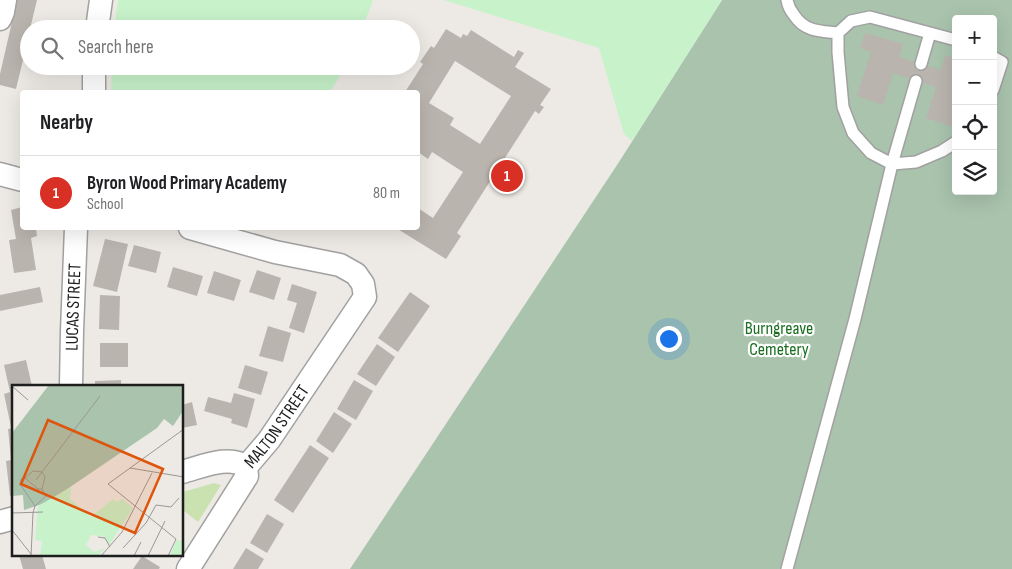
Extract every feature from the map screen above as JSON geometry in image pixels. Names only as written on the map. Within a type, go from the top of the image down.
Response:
[{"type":"street","points":[[0,19],[5,0]]},
{"type":"street","points":[[99,20],[101,0]]},
{"type":"street","points":[[94,75],[94,90]]},
{"type":"street","points":[[0,174],[20,179]]},
{"type":"street","name":"LUCAS STREET","points":[[71,385],[76,230]]},
{"type":"street","name":"MALTON STREET","points":[[188,569],[247,476],[246,467],[270,440],[364,297],[363,284],[356,274],[340,265],[274,252],[197,230]]},
{"type":"street","points":[[184,471],[224,461],[241,464],[246,467]]},
{"type":"lane","points":[[787,0],[788,7],[799,22],[815,31],[838,33],[852,21],[870,17],[952,39]]},
{"type":"lane","points":[[838,33],[843,107],[853,133],[871,153],[892,164],[916,162],[952,145]]},
{"type":"lane","points":[[921,64],[930,34]]},
{"type":"lane","points":[[997,76],[1002,59]]},
{"type":"lane","points":[[787,569],[854,319],[892,164],[916,81]]},
{"type":"green space","points":[[118,0],[373,0],[365,20],[115,20]]},
{"type":"green space","points":[[444,0],[722,0],[632,141],[624,134],[599,48]]},
{"type":"green space","name":"Burngreave Cemetery","points":[[722,0],[1012,0],[1012,569],[350,569],[619,162]]},
{"type":"green space","points":[[112,75],[340,75],[331,90],[111,90]]},
{"type":"green space","points":[[214,483],[221,485],[198,522],[184,511],[184,492]]},
{"type":"building","points":[[17,0],[37,0],[32,20],[20,20],[20,72],[16,89],[0,85],[0,74]]},
{"type":"building","points":[[446,29],[461,38],[463,34],[467,36],[471,30],[514,57],[518,50],[524,53],[515,67],[551,89],[540,105],[544,107],[539,114],[535,111],[457,233],[461,236],[446,259],[399,230],[420,230],[420,209],[433,218],[463,172],[432,152],[428,159],[420,153],[420,90],[406,90],[416,75],[420,75],[420,69],[423,64],[420,62],[431,46],[434,48]],"holes":[[[455,61],[511,96],[480,144],[450,125],[454,118],[429,103]]]},
{"type":"building","points":[[865,33],[903,44],[899,57],[941,70],[945,55],[952,58],[952,127],[926,118],[936,87],[893,73],[883,105],[857,96],[871,52],[860,48]]},
{"type":"building","points":[[20,208],[20,230],[36,230],[37,236],[31,238],[36,270],[14,273],[9,240],[16,239],[11,210]]},
{"type":"building","points":[[105,239],[128,244],[117,292],[93,286]]},
{"type":"building","points":[[134,245],[161,252],[156,273],[128,266]]},
{"type":"building","points":[[173,267],[203,276],[197,296],[167,287]]},
{"type":"building","points":[[257,270],[281,278],[274,300],[249,292]]},
{"type":"building","points":[[214,271],[241,280],[234,301],[207,293]]},
{"type":"building","points":[[292,284],[317,292],[304,333],[289,328],[297,303],[287,300]]},
{"type":"building","points":[[40,287],[43,302],[0,311],[0,295]]},
{"type":"building","points":[[410,292],[430,306],[398,352],[378,338]]},
{"type":"building","points":[[100,295],[120,296],[119,330],[99,329]]},
{"type":"building","points":[[268,326],[291,333],[283,362],[259,356]]},
{"type":"building","points":[[100,343],[128,343],[128,367],[100,367]]},
{"type":"building","points":[[377,344],[395,357],[376,386],[357,374]]},
{"type":"building","points":[[26,360],[32,385],[12,385],[11,427],[4,394],[10,392],[4,365]]},
{"type":"building","points":[[245,365],[268,372],[261,395],[238,388]]},
{"type":"building","points":[[121,380],[121,385],[95,385],[95,381]]},
{"type":"building","points":[[354,380],[373,391],[356,420],[337,409]]},
{"type":"building","points":[[234,393],[255,399],[247,428],[231,423],[232,419],[204,411],[208,397],[231,403]]},
{"type":"building","points":[[192,402],[197,425],[184,428],[184,404]]},
{"type":"building","points":[[334,412],[352,424],[333,453],[316,441]]},
{"type":"building","points":[[12,428],[12,496],[10,496],[6,461],[11,460],[8,429]]},
{"type":"building","points":[[310,445],[329,458],[293,513],[274,500]]},
{"type":"building","points":[[267,514],[284,524],[267,553],[250,543]]},
{"type":"building","points":[[246,548],[264,559],[258,569],[233,569]]},
{"type":"building","points":[[19,556],[42,556],[46,569],[23,569]]},
{"type":"building","points":[[142,556],[160,567],[159,569],[133,569]]},
{"type":"place","name":"Byron Wood Primary Academy","points":[[507,176]]}]
